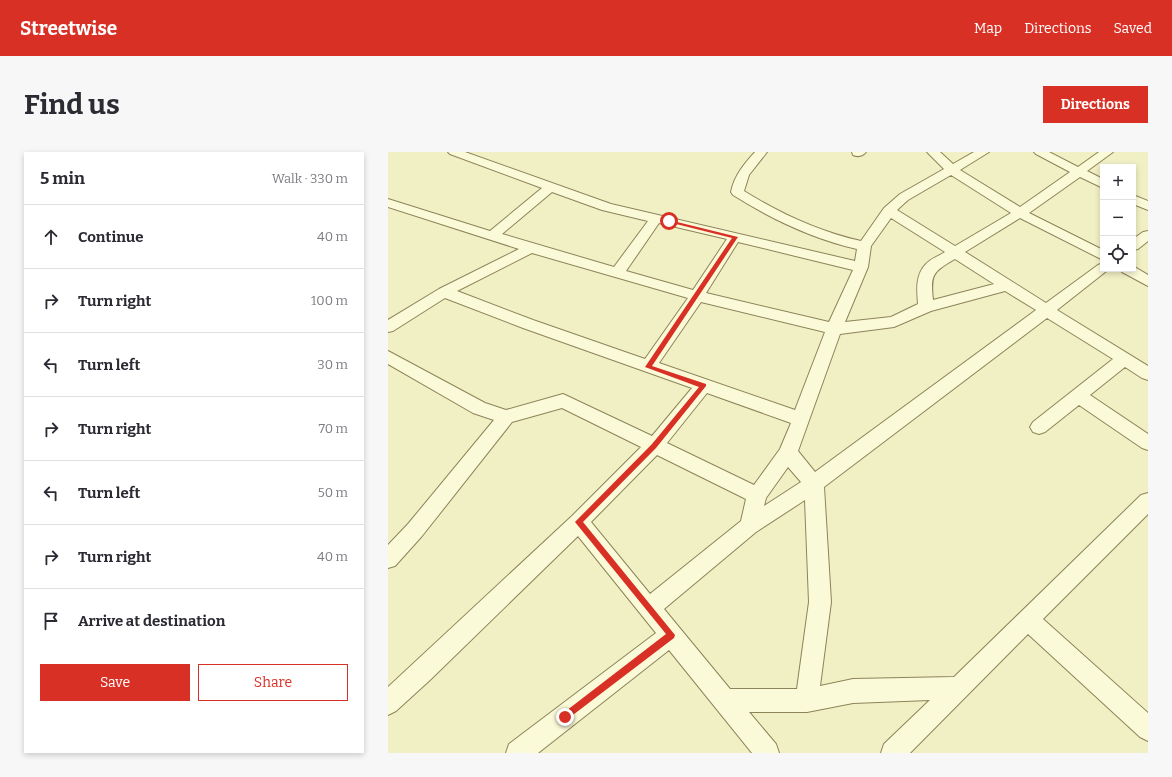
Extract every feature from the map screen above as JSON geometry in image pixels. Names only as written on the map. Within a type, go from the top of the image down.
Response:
[{"type":"street","points":[[454,152],[550,188],[607,207],[861,267]]},
{"type":"street","points":[[761,152],[753,160],[738,183],[737,192],[761,207],[833,239],[864,246]]},
{"type":"street","points":[[933,152],[952,170],[1020,213],[1100,254]]},
{"type":"street","points":[[749,526],[757,495],[788,453],[834,329],[861,267],[864,246],[889,211],[904,197],[983,152]]},
{"type":"street","points":[[1040,152],[1100,182]]},
{"type":"street","points":[[926,307],[924,283],[931,267],[1020,213],[1078,171],[1108,152]]},
{"type":"street","points":[[492,236],[550,188]]},
{"type":"street","points":[[1135,200],[1148,206]]},
{"type":"street","points":[[388,203],[531,248],[697,296],[834,329],[894,322],[926,307],[1008,285]]},
{"type":"street","points":[[889,211],[1147,372]]},
{"type":"street","points":[[617,273],[656,218]]},
{"type":"street","points":[[1136,244],[1148,235]]},
{"type":"street","points":[[648,367],[697,296],[735,237]]},
{"type":"street","points":[[388,327],[444,292],[531,248]]},
{"type":"street","points":[[649,608],[749,526],[814,484],[1100,270]]},
{"type":"street","points":[[1132,272],[1148,281]]},
{"type":"street","points":[[444,292],[648,367],[800,419]]},
{"type":"street","points":[[388,357],[479,408],[506,417],[563,401],[757,495]]},
{"type":"street","points":[[1039,427],[1124,359]]},
{"type":"street","points":[[388,703],[579,522],[654,446],[703,386]]},
{"type":"street","points":[[1079,396],[1148,443]]},
{"type":"street","points":[[388,559],[414,530],[506,417]]},
{"type":"street","points":[[788,453],[814,484],[820,602],[807,700]]},
{"type":"street","points":[[893,753],[1148,501]]},
{"type":"street","points":[[579,522],[767,753]]},
{"type":"street","points":[[1028,620],[1148,729]]},
{"type":"street","points":[[518,753],[671,635]]},
{"type":"street","points":[[724,700],[807,700],[853,692],[958,688]]},
{"type":"route","points":[[565,717],[671,635],[579,522],[654,446],[703,386],[648,367],[697,296],[735,237],[669,221]]}]
